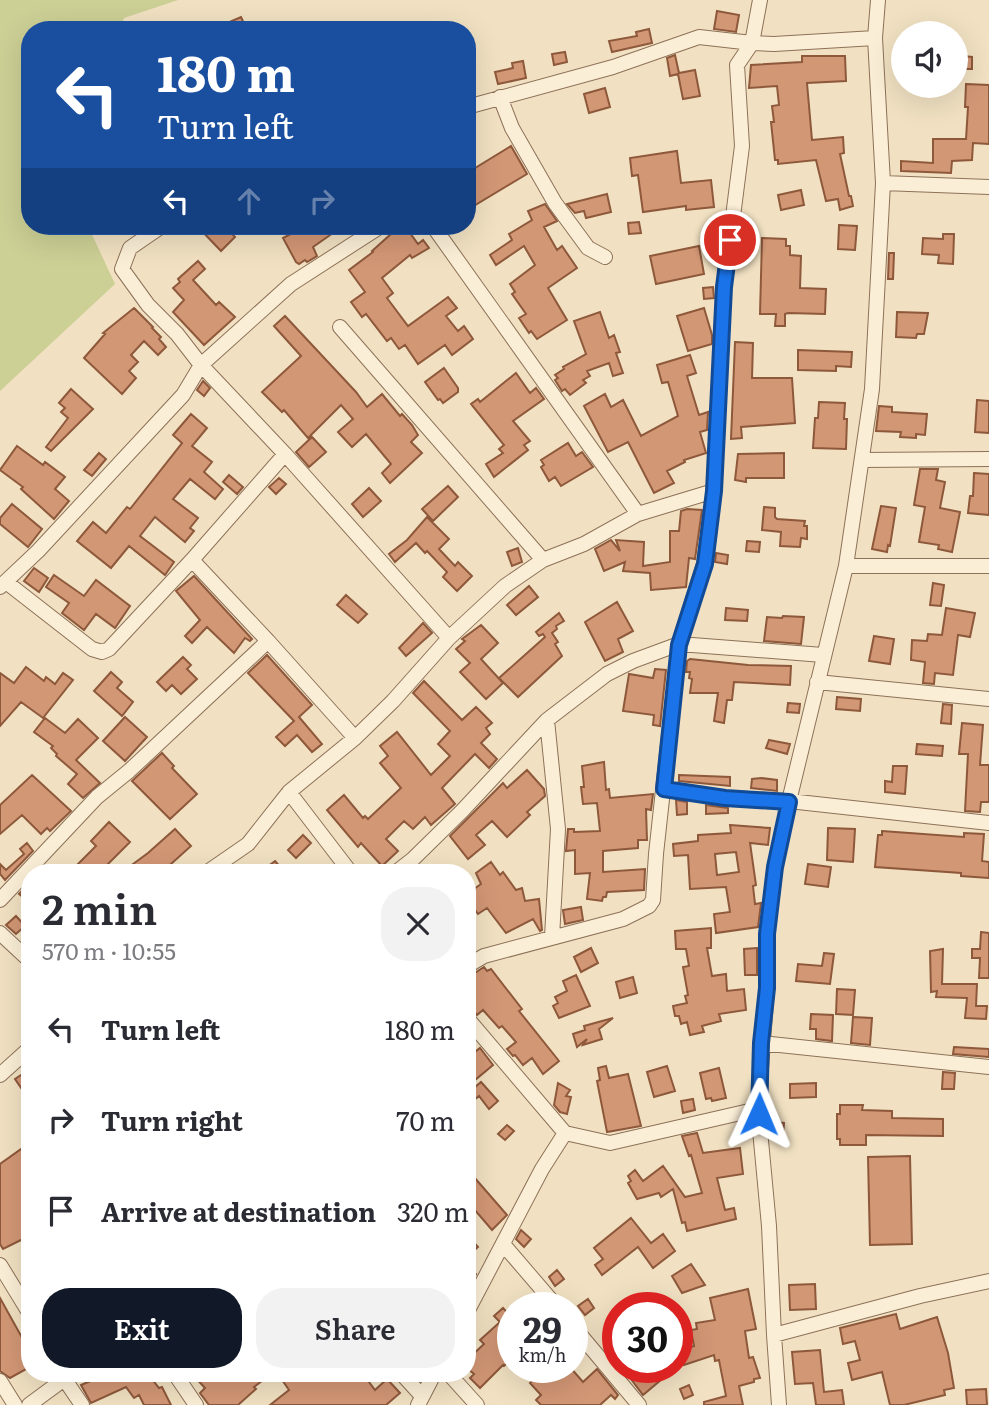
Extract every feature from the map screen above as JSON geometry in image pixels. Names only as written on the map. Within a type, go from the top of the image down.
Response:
[{"type":"street","points":[[476,960],[623,919],[649,906],[653,900],[679,645],[705,564],[714,491],[724,287],[742,146],[737,65],[752,43],[760,0]]},
{"type":"street","points":[[779,1405],[769,1226],[758,1109],[767,988],[767,934],[775,867],[846,566],[872,389],[883,183],[875,38],[878,0]]},
{"type":"street","points":[[476,104],[613,67],[699,37],[774,44],[875,38]]},
{"type":"street","points":[[500,97],[512,128],[555,203],[588,248],[605,257]]},
{"type":"street","points":[[883,183],[989,187]]},
{"type":"street","points":[[149,235],[130,248],[122,270],[148,305],[449,638]]},
{"type":"street","points":[[285,454],[109,649],[102,652],[92,649],[3,584],[38,551],[183,395],[201,365],[291,284],[367,235]]},
{"type":"street","points":[[439,235],[638,514]]},
{"type":"street","points":[[340,327],[543,560]]},
{"type":"street","points":[[862,460],[989,459]]},
{"type":"street","points":[[219,864],[248,844],[289,792],[355,738],[393,701],[449,638],[505,586],[543,560],[584,544],[638,514],[714,491]]},
{"type":"street","points":[[192,560],[355,738]]},
{"type":"street","points":[[846,566],[989,566]]},
{"type":"street","points":[[34,864],[97,797],[129,771],[268,641]]},
{"type":"street","points":[[407,864],[462,811],[547,720],[607,674],[633,661],[679,645],[823,655]]},
{"type":"street","points":[[817,682],[989,699]]},
{"type":"street","points":[[547,720],[558,829],[552,937]]},
{"type":"street","points":[[664,789],[725,798],[989,823]]},
{"type":"street","points":[[289,792],[344,864]]},
{"type":"street","points":[[0,900],[21,878]]},
{"type":"street","points":[[0,933],[21,953]]},
{"type":"street","points":[[476,1029],[565,1133],[610,1143],[758,1109]]},
{"type":"street","points":[[761,1043],[989,1067]]},
{"type":"street","points":[[0,1075],[21,1056]]},
{"type":"street","points":[[476,1295],[541,1169],[565,1133]]},
{"type":"street","points":[[503,1244],[544,1292]]},
{"type":"street","points":[[0,1265],[21,1299]]},
{"type":"street","points":[[774,1335],[920,1296],[989,1281]]},
{"type":"street","points":[[588,1344],[639,1405]]},
{"type":"street","points":[[0,1381],[15,1405]]},
{"type":"street","points":[[29,1405],[58,1382]]},
{"type":"street","points":[[69,1382],[82,1405]]},
{"type":"street","points":[[180,1382],[196,1405]]},
{"type":"street","points":[[408,1382],[420,1400],[430,1382]]},
{"type":"street","points":[[456,1382],[477,1405]]},
{"type":"green space","points":[[0,0],[178,0],[124,18],[123,21],[21,21],[21,235],[92,235],[115,284],[0,391]]},
{"type":"building","points":[[717,11],[739,15],[736,32],[714,29]]},
{"type":"building","points":[[649,29],[652,43],[612,52],[609,41],[637,36],[636,32]]},
{"type":"building","points":[[565,52],[567,62],[554,65],[552,54]]},
{"type":"building","points":[[675,55],[679,73],[695,70],[700,96],[683,99],[678,74],[670,76],[667,58]]},
{"type":"building","points":[[802,56],[845,56],[846,81],[807,83],[812,140],[843,137],[844,153],[840,154],[853,206],[840,210],[838,199],[826,201],[816,160],[778,164],[778,160],[775,160],[771,122],[774,122],[772,106],[779,105],[777,86],[749,88],[751,65],[802,62]]},
{"type":"building","points":[[968,57],[972,57],[972,69],[968,69]]},
{"type":"building","points":[[523,61],[526,78],[498,84],[495,72],[513,68],[512,63]]},
{"type":"building","points":[[968,84],[989,85],[989,144],[973,143],[972,160],[952,161],[951,173],[901,171],[901,161],[933,163],[933,139],[966,139],[968,107],[965,107]]},
{"type":"building","points":[[605,88],[610,107],[589,113],[584,94]]},
{"type":"building","points":[[511,146],[527,174],[476,205],[476,167]]},
{"type":"building","points":[[677,151],[681,183],[711,180],[714,207],[686,210],[686,206],[643,212],[638,175],[632,176],[630,158]]},
{"type":"building","points":[[801,190],[804,205],[781,210],[778,195]]},
{"type":"building","points":[[607,194],[611,212],[586,218],[584,211],[575,213],[567,204]]},
{"type":"building","points":[[545,204],[557,221],[544,227],[557,250],[562,246],[577,268],[548,288],[567,320],[537,339],[531,331],[529,333],[519,318],[526,314],[512,294],[515,292],[510,284],[535,265],[524,246],[496,265],[490,255],[512,240],[509,234],[532,220],[528,211]]},
{"type":"building","points":[[639,222],[641,233],[629,234],[628,223]]},
{"type":"building","points":[[839,225],[857,226],[855,250],[838,249]]},
{"type":"building","points":[[943,234],[954,234],[953,264],[938,263],[939,255],[922,254],[923,238],[943,239]]},
{"type":"building","points":[[206,235],[233,235],[235,237],[221,251]]},
{"type":"building","points":[[289,235],[330,235],[313,247],[317,256],[299,264],[283,238]]},
{"type":"building","points":[[390,235],[412,235],[418,244],[423,240],[429,248],[412,258],[410,255],[382,278],[393,293],[387,298],[408,326],[448,297],[457,308],[446,316],[458,331],[464,326],[473,339],[452,355],[445,345],[418,364],[405,345],[399,349],[391,338],[387,341],[366,314],[362,317],[351,302],[365,292],[349,270]]},
{"type":"building","points":[[762,238],[786,239],[786,246],[790,246],[790,255],[801,256],[800,288],[826,289],[825,314],[788,313],[785,314],[785,326],[775,326],[776,314],[760,314]]},
{"type":"building","points":[[699,246],[704,274],[656,284],[650,256]]},
{"type":"building","points":[[889,253],[894,253],[893,279],[888,279]]},
{"type":"building","points":[[198,261],[205,269],[193,280],[216,305],[219,302],[235,317],[204,345],[173,312],[184,300],[173,288],[180,282],[178,279]]},
{"type":"building","points":[[713,287],[714,298],[704,299],[703,288]]},
{"type":"building","points":[[134,308],[153,327],[166,347],[158,355],[144,341],[131,355],[138,362],[129,371],[136,378],[122,394],[84,358],[105,334],[103,333]]},
{"type":"building","points":[[704,308],[712,344],[688,351],[677,316]]},
{"type":"building","points":[[600,312],[609,338],[614,335],[620,352],[616,353],[623,373],[613,376],[609,363],[587,371],[590,376],[583,380],[586,383],[570,395],[565,389],[562,391],[555,375],[564,369],[563,367],[586,354],[574,321]]},
{"type":"building","points":[[897,312],[928,313],[924,334],[917,334],[916,338],[896,337]]},
{"type":"building","points":[[285,316],[367,407],[382,394],[400,416],[402,414],[412,425],[418,435],[411,442],[422,453],[390,483],[382,473],[391,464],[366,434],[352,447],[338,432],[353,419],[341,405],[308,438],[284,410],[282,412],[262,392],[301,356],[274,326]]},
{"type":"building","points":[[735,342],[753,343],[752,378],[792,378],[795,423],[741,427],[742,438],[731,439]]},
{"type":"building","points":[[798,350],[852,352],[851,367],[836,366],[836,371],[798,370]]},
{"type":"building","points":[[690,355],[696,373],[687,376],[699,415],[708,412],[707,430],[700,432],[706,453],[684,460],[685,462],[667,471],[674,483],[654,493],[628,442],[608,452],[584,406],[605,394],[611,407],[623,400],[641,436],[678,416],[668,382],[662,383],[657,365]]},
{"type":"building","points":[[444,368],[458,392],[443,403],[425,382]]},
{"type":"building","points":[[516,373],[530,393],[536,388],[544,399],[513,421],[530,441],[524,445],[528,450],[494,477],[486,464],[503,453],[499,449],[504,445],[471,404],[478,399],[480,402]]},
{"type":"building","points":[[203,381],[210,388],[204,396],[197,390]]},
{"type":"building","points":[[71,389],[93,409],[51,451],[46,447],[68,418],[61,412],[65,408],[59,403]]},
{"type":"building","points":[[977,400],[989,401],[989,433],[975,432]]},
{"type":"building","points":[[819,402],[845,403],[846,449],[813,448]]},
{"type":"building","points":[[879,406],[892,407],[892,412],[927,414],[925,435],[916,434],[916,438],[900,437],[901,432],[876,431]]},
{"type":"building","points":[[191,414],[207,428],[192,446],[212,462],[204,472],[223,489],[215,499],[190,479],[173,499],[198,518],[190,528],[194,531],[185,542],[155,517],[140,536],[174,562],[165,575],[129,546],[111,568],[77,541],[93,522],[106,533],[127,507],[130,509],[182,443],[173,435]]},
{"type":"building","points":[[312,437],[326,452],[309,467],[296,452]]},
{"type":"building","points":[[568,443],[576,456],[582,452],[593,467],[561,486],[555,477],[549,481],[541,467],[544,465],[541,460]]},
{"type":"building","points":[[17,446],[65,477],[55,489],[69,501],[54,519],[21,489],[23,487],[0,470]]},
{"type":"building","points":[[99,453],[106,459],[92,476],[84,470]]},
{"type":"building","points":[[784,453],[784,478],[746,478],[746,482],[735,480],[738,454]]},
{"type":"building","points":[[920,469],[938,469],[936,480],[945,482],[940,508],[960,512],[952,552],[938,549],[939,545],[919,542],[925,507],[914,505]]},
{"type":"building","points":[[974,473],[989,474],[989,515],[968,513],[970,496],[973,496]]},
{"type":"building","points":[[229,475],[243,487],[237,494],[223,482]]},
{"type":"building","points":[[279,478],[286,484],[276,494],[269,487]]},
{"type":"building","points":[[448,486],[458,497],[433,521],[422,509]]},
{"type":"building","points":[[369,488],[381,501],[363,517],[352,504]]},
{"type":"building","points":[[12,504],[42,529],[28,547],[0,524],[0,518]]},
{"type":"building","points":[[881,506],[896,508],[887,552],[872,549]]},
{"type":"building","points":[[764,507],[775,508],[777,519],[805,521],[807,539],[801,538],[800,547],[780,546],[781,532],[762,530]]},
{"type":"building","points":[[702,510],[695,559],[689,558],[686,587],[651,590],[650,573],[623,571],[625,562],[604,571],[595,549],[611,540],[620,551],[616,540],[644,542],[643,566],[670,562],[670,531],[679,531],[681,511]]},
{"type":"building","points":[[427,517],[449,539],[439,549],[455,566],[458,562],[472,576],[457,591],[443,577],[447,572],[416,543],[395,562],[389,554],[407,540]]},
{"type":"building","points":[[747,541],[760,542],[759,552],[746,551]]},
{"type":"building","points":[[518,548],[522,562],[512,566],[507,552]]},
{"type":"building","points":[[716,553],[728,555],[727,564],[715,562]]},
{"type":"building","points":[[34,568],[48,578],[39,592],[24,581]]},
{"type":"building","points":[[54,575],[84,596],[96,580],[130,606],[115,628],[96,614],[84,630],[62,613],[69,603],[46,587]]},
{"type":"building","points":[[194,576],[252,639],[250,641],[245,638],[234,653],[207,627],[192,643],[185,636],[200,620],[176,591]]},
{"type":"building","points":[[933,583],[944,585],[941,606],[930,605]]},
{"type":"building","points":[[529,586],[538,597],[516,615],[507,605]]},
{"type":"building","points":[[346,595],[367,614],[358,623],[337,605]]},
{"type":"building","points":[[617,602],[633,631],[618,639],[623,652],[605,661],[585,622]]},
{"type":"building","points":[[726,608],[748,610],[747,621],[725,620]]},
{"type":"building","points":[[946,608],[975,613],[970,637],[958,635],[953,675],[935,673],[934,684],[923,683],[925,662],[911,660],[912,640],[927,641],[928,634],[942,635]]},
{"type":"building","points":[[559,613],[564,621],[556,626],[557,629],[552,633],[562,656],[518,697],[499,678],[545,637],[536,632]]},
{"type":"building","points":[[767,617],[804,617],[801,644],[764,641]]},
{"type":"building","points":[[423,623],[432,633],[406,656],[399,648]]},
{"type":"building","points":[[481,625],[498,643],[481,659],[503,683],[486,699],[460,672],[470,663],[456,649],[465,641],[462,639]]},
{"type":"building","points":[[874,636],[894,639],[890,664],[869,661]]},
{"type":"building","points":[[267,655],[312,705],[299,717],[322,744],[312,752],[297,735],[285,746],[276,737],[294,721],[248,673]]},
{"type":"building","points":[[183,657],[191,665],[187,669],[197,679],[181,694],[172,685],[166,691],[157,682]]},
{"type":"building","points":[[690,659],[791,666],[790,685],[734,682],[732,700],[727,700],[724,723],[714,721],[718,693],[690,693],[692,679],[689,678],[690,672],[686,672],[687,661]]},
{"type":"building","points":[[26,667],[44,681],[46,677],[55,684],[63,673],[73,680],[43,718],[21,702],[0,726],[0,673],[14,683]]},
{"type":"building","points":[[655,669],[666,670],[660,726],[653,725],[654,715],[623,711],[629,674],[653,678]]},
{"type":"building","points":[[111,672],[122,682],[117,688],[133,702],[122,716],[94,691]]},
{"type":"building","points":[[424,681],[462,720],[476,707],[492,723],[486,728],[490,734],[481,743],[497,759],[489,768],[475,754],[442,788],[455,804],[431,825],[425,817],[413,829],[404,821],[386,839],[398,851],[384,864],[380,864],[361,843],[358,847],[327,810],[344,795],[363,818],[365,816],[368,819],[401,788],[380,763],[388,756],[380,746],[397,732],[431,775],[450,756],[438,744],[450,731],[413,693]]},
{"type":"building","points":[[837,697],[861,699],[860,711],[836,709]]},
{"type":"building","points":[[788,703],[800,704],[799,713],[787,712]]},
{"type":"building","points":[[943,704],[952,705],[951,724],[941,723]]},
{"type":"building","points":[[125,717],[147,737],[125,761],[103,741]]},
{"type":"building","points":[[45,718],[65,733],[78,719],[98,738],[76,760],[100,783],[83,798],[68,784],[77,774],[56,756],[51,748],[53,746],[34,732]]},
{"type":"building","points":[[962,723],[983,725],[980,765],[989,765],[989,802],[981,802],[980,812],[965,811],[968,754],[959,754]]},
{"type":"building","points":[[769,740],[790,744],[787,754],[766,748]]},
{"type":"building","points":[[917,744],[943,746],[942,756],[916,754]]},
{"type":"building","points":[[162,753],[174,766],[172,768],[197,794],[170,819],[132,781]]},
{"type":"building","points":[[604,762],[606,790],[609,789],[610,798],[653,794],[651,810],[646,809],[647,840],[638,840],[638,848],[603,851],[603,872],[645,869],[644,890],[607,892],[602,901],[587,899],[590,873],[575,874],[575,850],[566,851],[568,829],[574,829],[574,832],[600,831],[597,803],[583,804],[582,766]]},
{"type":"building","points":[[893,766],[907,766],[905,794],[885,792],[885,781],[892,782]]},
{"type":"building","points":[[527,770],[544,789],[545,796],[527,812],[530,815],[507,837],[492,821],[476,835],[485,845],[468,859],[450,836],[503,783],[507,788]]},
{"type":"building","points":[[32,775],[71,811],[50,831],[47,828],[41,834],[22,815],[0,834],[0,805]]},
{"type":"building","points":[[679,775],[730,777],[730,786],[679,781]]},
{"type":"building","points":[[752,779],[777,780],[777,791],[751,788]]},
{"type":"building","points":[[676,800],[687,802],[687,814],[677,815]]},
{"type":"building","points":[[706,805],[728,808],[728,813],[706,814]]},
{"type":"building","points":[[109,822],[130,842],[108,864],[78,864],[96,846],[91,841]]},
{"type":"building","points":[[730,825],[770,828],[768,845],[750,843],[756,885],[753,886],[755,904],[761,903],[758,927],[716,933],[714,914],[730,912],[726,887],[690,889],[688,855],[674,856],[673,844],[698,841],[698,835],[731,833]],"holes":[[[736,852],[739,872],[717,875],[715,854]]]},
{"type":"building","points":[[828,828],[855,829],[853,862],[827,860]]},
{"type":"building","points":[[175,829],[191,846],[171,864],[133,864]]},
{"type":"building","points":[[882,831],[964,837],[964,833],[984,834],[982,861],[989,862],[989,878],[961,876],[961,873],[875,867],[878,835],[882,835]]},
{"type":"building","points":[[303,835],[311,843],[296,858],[288,850]]},
{"type":"building","points":[[27,843],[33,851],[5,880],[0,874],[0,864],[6,870],[24,854],[20,849]]},
{"type":"building","points":[[491,862],[500,875],[503,872],[516,890],[522,888],[525,901],[539,899],[542,930],[540,931],[533,919],[506,933],[487,908],[478,914],[476,888],[481,884],[476,873]]},
{"type":"building","points":[[808,864],[831,867],[828,887],[805,884]]},
{"type":"building","points":[[581,907],[583,920],[565,924],[563,910]]},
{"type":"building","points":[[16,916],[21,922],[21,930],[16,934],[6,925]]},
{"type":"building","points":[[711,928],[711,948],[707,948],[712,976],[726,974],[727,991],[744,989],[746,1010],[719,1014],[721,1021],[702,1026],[704,1032],[690,1035],[687,1022],[681,1024],[679,1016],[675,1016],[673,1006],[687,1003],[683,967],[689,966],[686,949],[676,949],[675,931]]},
{"type":"building","points":[[981,932],[989,933],[989,978],[979,978],[980,958],[972,958],[972,949],[980,949]]},
{"type":"building","points":[[591,948],[598,963],[581,972],[574,957]]},
{"type":"building","points":[[757,948],[757,975],[745,975],[744,949]]},
{"type":"building","points":[[943,949],[942,984],[977,984],[976,1006],[987,1006],[986,1019],[965,1018],[967,998],[936,997],[937,991],[931,992],[930,951]]},
{"type":"building","points":[[824,953],[834,954],[830,984],[796,981],[798,964],[822,966]]},
{"type":"building","points":[[484,967],[487,971],[491,969],[522,1009],[519,1011],[559,1061],[543,1074],[532,1058],[523,1065],[507,1049],[516,1042],[502,1026],[499,1028],[483,1010],[476,1014],[476,972]]},
{"type":"building","points":[[576,975],[590,1006],[559,1018],[553,1006],[558,1003],[555,997],[567,991],[563,981]]},
{"type":"building","points":[[633,977],[637,993],[620,998],[616,982]]},
{"type":"building","points":[[837,989],[855,990],[853,1015],[836,1014]]},
{"type":"building","points":[[811,1014],[833,1015],[832,1041],[816,1039],[816,1029],[810,1029]]},
{"type":"building","points":[[853,1017],[872,1018],[870,1045],[851,1043]]},
{"type":"building","points":[[613,1018],[599,1029],[602,1039],[583,1045],[587,1039],[577,1047],[573,1034],[585,1030],[584,1026]]},
{"type":"building","points":[[954,1047],[989,1049],[989,1057],[953,1054]]},
{"type":"building","points":[[480,1048],[493,1065],[476,1079],[476,1051]]},
{"type":"building","points":[[606,1066],[609,1078],[628,1074],[641,1126],[607,1132],[597,1081],[600,1080],[598,1068]]},
{"type":"building","points":[[667,1066],[675,1091],[654,1097],[647,1072]]},
{"type":"building","points":[[719,1068],[726,1098],[712,1101],[711,1098],[706,1099],[700,1073]]},
{"type":"building","points":[[943,1072],[955,1073],[954,1089],[942,1089]]},
{"type":"building","points":[[21,1075],[21,1088],[15,1079]]},
{"type":"building","points":[[481,1082],[498,1101],[489,1109],[479,1096],[476,1098],[476,1086]]},
{"type":"building","points":[[558,1083],[570,1090],[566,1096],[571,1097],[567,1114],[560,1112],[554,1105]]},
{"type":"building","points":[[816,1083],[816,1097],[790,1098],[790,1084]]},
{"type":"building","points":[[693,1099],[695,1110],[683,1113],[681,1101]]},
{"type":"building","points":[[840,1105],[863,1105],[862,1110],[892,1111],[892,1118],[943,1119],[943,1136],[866,1135],[866,1145],[840,1145],[840,1139],[837,1139],[837,1114],[840,1114]]},
{"type":"building","points":[[775,1122],[784,1123],[783,1136],[774,1135]]},
{"type":"building","points":[[507,1125],[514,1131],[505,1140],[498,1134]]},
{"type":"building","points":[[697,1133],[703,1153],[740,1148],[743,1174],[717,1178],[725,1210],[734,1208],[736,1219],[687,1231],[685,1222],[682,1223],[673,1189],[661,1197],[659,1193],[637,1199],[628,1183],[631,1181],[628,1176],[635,1170],[643,1181],[663,1166],[685,1197],[702,1193],[691,1155],[689,1156],[682,1136]]},
{"type":"building","points":[[21,1149],[21,1240],[3,1249],[0,1244],[0,1164]]},
{"type":"building","points":[[910,1156],[912,1244],[870,1245],[868,1157]]},
{"type":"building","points":[[476,1179],[507,1215],[492,1230],[476,1211]]},
{"type":"building","points":[[631,1218],[651,1243],[663,1234],[675,1251],[653,1268],[638,1247],[602,1275],[595,1265],[603,1259],[594,1248]]},
{"type":"building","points":[[521,1230],[531,1239],[524,1247],[516,1239]]},
{"type":"building","points":[[691,1264],[705,1285],[681,1292],[672,1276]]},
{"type":"building","points":[[557,1270],[564,1279],[555,1286],[549,1277]]},
{"type":"building","points":[[815,1284],[816,1309],[790,1310],[789,1285]]},
{"type":"building","points":[[748,1289],[756,1329],[745,1331],[749,1358],[753,1357],[760,1378],[739,1386],[743,1405],[704,1405],[704,1402],[726,1396],[719,1360],[715,1361],[714,1355],[693,1362],[693,1330],[697,1329],[696,1323],[715,1320],[710,1298]]},
{"type":"building","points":[[0,1298],[21,1336],[21,1372],[10,1378],[0,1371]]},
{"type":"building","points":[[588,1299],[594,1308],[588,1313]]},
{"type":"building","points":[[896,1314],[900,1329],[937,1317],[948,1353],[954,1388],[944,1390],[945,1395],[904,1405],[890,1405],[882,1372],[852,1380],[848,1363],[860,1360],[855,1341],[843,1344],[840,1328]]},
{"type":"building","points":[[497,1325],[497,1371],[480,1388],[474,1382],[476,1352],[484,1344],[480,1340]]},
{"type":"building","points":[[820,1350],[824,1392],[842,1390],[844,1405],[816,1405],[813,1383],[795,1384],[792,1352]]},
{"type":"building","points":[[597,1369],[602,1375],[602,1383],[608,1383],[618,1395],[615,1399],[611,1395],[600,1405],[541,1405],[536,1400],[541,1395],[530,1383],[588,1383],[588,1377]]},
{"type":"building","points":[[88,1382],[154,1382],[159,1388],[162,1387],[171,1405],[144,1405],[139,1395],[134,1398],[126,1387],[91,1403],[81,1385]]},
{"type":"building","points":[[199,1382],[261,1382],[238,1405],[209,1405],[200,1393],[205,1388]]},
{"type":"building","points":[[284,1382],[369,1382],[375,1390],[384,1382],[390,1382],[400,1393],[386,1405],[270,1405],[289,1390]]},
{"type":"building","points":[[634,1383],[657,1383],[643,1395]]},
{"type":"building","points":[[689,1385],[693,1395],[684,1399],[680,1389]]},
{"type":"building","points":[[986,1389],[987,1405],[967,1405],[966,1390]]},
{"type":"route","points":[[730,240],[724,287],[714,491],[705,564],[679,645],[664,789],[725,798],[789,802],[775,867],[767,934],[767,988],[761,1043],[759,1114]]}]
